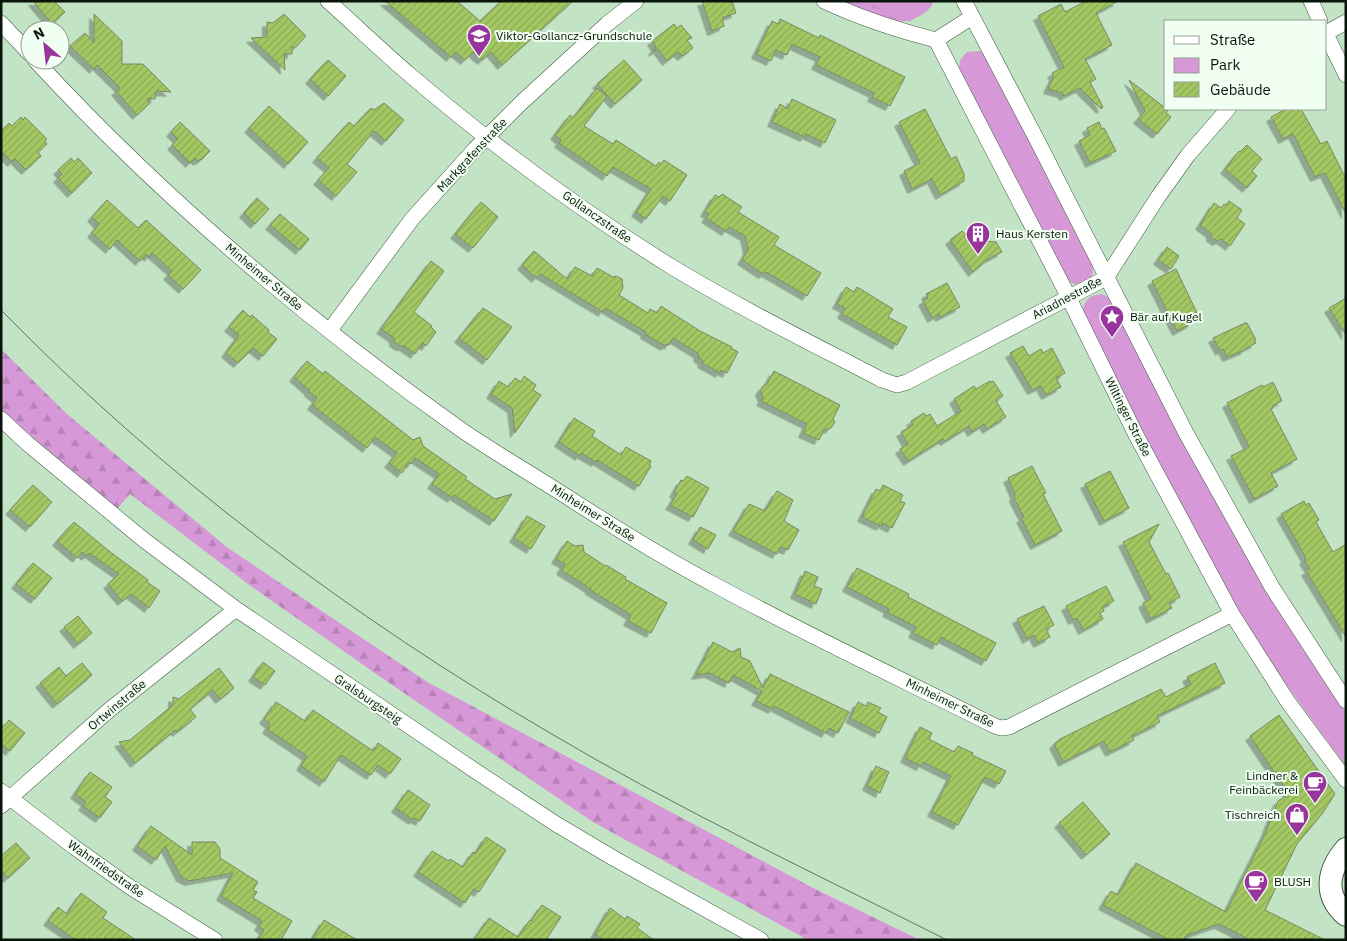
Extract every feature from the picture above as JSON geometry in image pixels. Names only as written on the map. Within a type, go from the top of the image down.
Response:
[{"type":"street","name":"Gollanczstraße","points":[[328,1],[410,74],[487,138],[587,210],[673,267],[765,321],[882,380],[897,385]]},
{"type":"street","name":"Markgrafenstraße","points":[[330,330],[412,219],[487,138],[521,103],[606,24],[636,1]]},
{"type":"street","points":[[824,1],[849,13],[936,40],[972,17]]},
{"type":"street","points":[[964,1],[1186,433],[1268,580],[1346,701]]},
{"type":"street","points":[[1311,1],[1320,20]]},
{"type":"street","points":[[1327,33],[1346,22]]},
{"type":"street","points":[[1,23],[20,43]]},
{"type":"street","points":[[1327,36],[1346,75]]},
{"type":"street","name":"Wiltinger Straße","points":[[936,40],[1069,298],[1136,435],[1232,614],[1288,702],[1346,780]]},
{"type":"street","name":"Minheimer Straße","points":[[45,70],[159,184],[238,255],[377,368],[467,433],[619,530],[715,585],[1001,728],[1016,724],[1232,614]]},
{"type":"street","name":"Ariadnestraße","points":[[897,385],[907,382],[1106,278],[1158,196],[1188,155],[1227,110]]},
{"type":"street","name":"Gralsburgsteig","points":[[1,419],[28,444],[144,540],[236,609],[556,824],[614,859],[761,940]]},
{"type":"street","name":"Ortwinstraße","points":[[4,798],[108,711],[236,609]]},
{"type":"street","name":"Wahnfriedstraße","points":[[4,798],[130,887],[215,940]]},
{"type":"street","points":[[1346,849],[1337,860],[1330,883],[1336,903],[1346,915]]},
{"type":"green space","points":[[842,1],[934,1],[923,14],[910,21],[892,22]]},
{"type":"green space","points":[[865,1],[934,1],[928,10],[920,15],[902,16]]},
{"type":"green space","points":[[980,51],[988,58],[1092,264],[1093,272],[1091,279],[1079,285],[1071,283],[1065,276],[959,70],[960,60],[967,52]]},
{"type":"green space","points":[[1102,294],[1111,299],[1184,444],[1233,533],[1324,682],[1346,713],[1346,766],[1245,623],[1175,494],[1083,313],[1084,305],[1088,299]]},
{"type":"green space","points":[[1,349],[68,415],[228,548],[429,683],[813,888],[920,940],[808,940],[593,822],[248,584],[130,494],[117,509],[1,410]]},
{"type":"building","points":[[33,1],[54,1],[65,12],[56,20],[49,20]]},
{"type":"building","points":[[385,1],[457,1],[480,21],[501,1],[573,1],[502,65],[491,52],[482,60],[473,52],[465,60],[455,52],[451,57]]},
{"type":"building","points":[[702,1],[732,1],[736,13],[722,18],[724,26],[712,31]]},
{"type":"building","points":[[1086,1],[1118,1],[1096,13],[1112,45],[1085,59],[1096,79],[1090,82],[1103,107],[1101,109],[1080,88],[1064,96],[1062,93],[1048,89],[1054,76],[1052,73],[1064,67],[1038,16],[1061,4],[1065,12]]},
{"type":"building","points":[[94,14],[122,41],[122,64],[143,64],[171,92],[156,91],[155,99],[148,98],[149,104],[137,115],[116,91],[120,88],[97,65],[94,69],[70,46],[85,33],[94,43]]},
{"type":"building","points":[[284,14],[306,36],[296,47],[292,47],[292,54],[284,54],[285,70],[251,38],[267,37],[267,22],[273,23]]},
{"type":"building","points":[[780,19],[819,38],[820,35],[905,77],[890,106],[872,97],[874,93],[816,65],[820,57],[792,44],[787,55],[776,50],[771,61],[756,54],[772,21],[778,24]]},
{"type":"building","points":[[674,24],[677,28],[681,25],[692,38],[687,40],[693,48],[682,56],[678,52],[667,61],[658,49],[652,52],[656,47],[652,41]]},
{"type":"building","points":[[328,60],[346,76],[328,96],[310,79]]},
{"type":"building","points":[[624,60],[642,80],[615,104],[597,84]]},
{"type":"building","points":[[1129,80],[1164,107],[1164,110],[1168,110],[1166,113],[1171,117],[1157,134],[1138,119],[1145,111]]},
{"type":"building","points":[[597,88],[607,96],[584,126],[613,144],[616,140],[656,166],[664,160],[687,175],[670,201],[663,196],[646,219],[636,212],[651,189],[613,167],[607,176],[559,143],[561,140],[555,135],[570,115],[573,118]]},
{"type":"building","points":[[792,99],[836,120],[825,143],[806,134],[805,137],[772,122],[780,104],[788,109]]},
{"type":"building","points":[[384,103],[404,120],[386,141],[374,131],[347,164],[357,172],[336,196],[318,180],[329,168],[317,158],[349,122],[354,126],[371,108],[374,110]]},
{"type":"building","points":[[269,106],[308,142],[288,164],[249,128]]},
{"type":"building","points":[[925,109],[951,159],[956,156],[964,174],[964,181],[940,195],[932,179],[912,189],[904,171],[920,163],[899,122]]},
{"type":"building","points":[[1284,110],[1302,110],[1321,144],[1327,141],[1346,179],[1346,214],[1325,173],[1315,177],[1293,134],[1283,139],[1271,117]]},
{"type":"building","points":[[21,117],[23,120],[25,117],[47,139],[45,141],[47,144],[38,152],[41,156],[26,170],[15,159],[12,162],[1,151],[1,131],[9,123],[12,126]]},
{"type":"building","points":[[180,122],[210,151],[201,160],[198,161],[195,158],[190,163],[172,145],[178,139],[171,132]]},
{"type":"building","points":[[1099,122],[1116,151],[1090,163],[1079,141],[1090,135],[1087,128]]},
{"type":"building","points":[[1247,145],[1262,159],[1252,171],[1257,176],[1247,188],[1225,169],[1239,151]]},
{"type":"building","points":[[71,158],[74,162],[78,158],[92,173],[72,193],[58,178],[62,174],[58,170]]},
{"type":"building","points":[[722,194],[742,207],[738,212],[779,237],[774,245],[821,273],[807,296],[766,272],[763,274],[742,260],[748,250],[745,236],[729,227],[726,231],[706,218],[709,214],[705,212],[715,195],[719,197]]},
{"type":"building","points":[[257,198],[269,209],[255,224],[244,213]]},
{"type":"building","points":[[107,200],[138,228],[146,220],[201,270],[183,289],[168,275],[172,271],[152,253],[149,257],[146,254],[140,261],[117,240],[110,249],[92,233],[99,224],[92,217]]},
{"type":"building","points":[[1229,201],[1242,210],[1237,218],[1245,224],[1230,246],[1221,239],[1217,241],[1211,237],[1211,233],[1200,225],[1214,203],[1221,208]]},
{"type":"building","points":[[481,202],[498,217],[473,248],[455,234]]},
{"type":"building","points":[[280,214],[309,239],[300,250],[270,225]]},
{"type":"building","name":"Haus Kersten","points":[[962,231],[973,240],[996,242],[1002,252],[988,259],[973,272],[950,240]]},
{"type":"building","points":[[1167,247],[1179,256],[1171,269],[1158,260]]},
{"type":"building","points":[[534,251],[567,279],[575,267],[592,276],[597,268],[613,277],[616,276],[622,279],[623,288],[619,295],[648,313],[650,309],[657,313],[661,306],[700,331],[732,347],[738,352],[727,373],[721,370],[720,373],[702,363],[703,361],[698,357],[699,354],[673,338],[669,345],[666,344],[665,346],[645,334],[646,332],[605,308],[603,312],[540,274],[536,278],[522,265]]},
{"type":"building","points":[[431,261],[444,271],[414,312],[431,325],[436,332],[426,346],[423,343],[415,354],[394,342],[394,338],[381,329]]},
{"type":"building","points":[[1176,269],[1197,313],[1188,317],[1192,323],[1177,331],[1152,281]]},
{"type":"building","points":[[947,283],[960,307],[940,317],[939,314],[932,318],[923,301],[928,298],[926,294]]},
{"type":"building","points":[[846,287],[854,292],[857,287],[893,309],[888,317],[907,327],[897,345],[842,314],[845,308],[837,304]]},
{"type":"building","points":[[1346,298],[1346,335],[1329,308]]},
{"type":"building","points":[[483,308],[512,327],[487,360],[459,338]]},
{"type":"building","points":[[243,310],[250,317],[252,315],[277,339],[263,356],[253,348],[238,363],[226,353],[239,335],[229,327]]},
{"type":"building","points":[[1247,323],[1256,343],[1245,350],[1227,357],[1223,349],[1220,351],[1213,338]]},
{"type":"building","points":[[1023,346],[1029,356],[1041,349],[1043,353],[1052,348],[1065,373],[1056,378],[1061,387],[1046,395],[1041,386],[1032,390],[1010,353]]},
{"type":"building","points":[[307,361],[323,374],[325,371],[413,440],[420,437],[423,446],[467,477],[465,479],[495,499],[512,494],[494,521],[454,495],[452,498],[432,484],[439,474],[415,458],[411,464],[409,462],[402,473],[389,463],[397,453],[375,437],[367,448],[312,405],[317,398],[294,377]]},
{"type":"building","points":[[774,371],[840,405],[833,419],[835,422],[831,428],[824,430],[819,440],[803,433],[807,424],[761,401],[763,398],[760,391],[767,384]]},
{"type":"building","points":[[524,376],[536,385],[533,390],[541,395],[515,433],[512,408],[491,394],[499,381],[508,387],[515,378],[521,382]]},
{"type":"building","points":[[993,381],[1003,396],[996,401],[1006,417],[987,429],[984,424],[972,432],[969,426],[945,441],[943,439],[908,461],[900,449],[908,444],[901,432],[913,425],[911,421],[924,413],[926,416],[930,414],[937,426],[961,411],[954,399],[974,386],[976,389]]},
{"type":"building","points":[[1273,382],[1282,401],[1272,406],[1273,408],[1271,409],[1297,459],[1271,473],[1278,486],[1254,499],[1231,456],[1249,447],[1227,403],[1262,385],[1263,387]]},
{"type":"building","points":[[574,418],[595,431],[592,436],[621,455],[626,447],[651,461],[649,465],[651,466],[639,486],[597,460],[596,462],[581,453],[580,456],[559,442]]},
{"type":"building","points":[[1032,466],[1046,493],[1043,494],[1062,531],[1035,545],[1021,518],[1024,517],[1014,498],[1015,494],[1008,478]]},
{"type":"building","points":[[1110,471],[1129,508],[1104,521],[1085,484]]},
{"type":"building","points":[[687,476],[709,488],[693,517],[670,505],[677,494],[674,493],[681,480],[683,481]]},
{"type":"building","points":[[33,485],[52,502],[30,527],[10,510]]},
{"type":"building","points":[[883,485],[903,495],[900,501],[905,503],[892,528],[882,523],[881,526],[862,517],[876,489],[880,491]]},
{"type":"building","points":[[777,491],[793,500],[784,521],[799,530],[788,550],[781,547],[777,554],[733,531],[749,504],[765,511]]},
{"type":"building","points":[[1304,501],[1306,505],[1309,503],[1319,520],[1316,522],[1333,552],[1346,544],[1346,637],[1306,571],[1310,569],[1304,560],[1306,558],[1281,514]]},
{"type":"building","points":[[527,516],[545,526],[531,549],[514,538]]},
{"type":"building","points":[[74,522],[160,591],[149,608],[131,594],[122,601],[108,584],[119,574],[89,553],[86,556],[82,552],[77,558],[57,541]]},
{"type":"building","points":[[1159,524],[1149,542],[1180,597],[1169,603],[1172,608],[1151,619],[1143,603],[1151,599],[1123,542]]},
{"type":"building","points":[[700,527],[716,535],[708,549],[693,540]]},
{"type":"building","points":[[567,541],[575,546],[583,545],[584,552],[626,577],[625,579],[667,603],[651,633],[628,621],[631,615],[561,570],[565,564],[556,559]]},
{"type":"building","points":[[33,563],[52,578],[35,599],[16,584]]},
{"type":"building","points":[[857,568],[909,594],[908,597],[996,643],[986,661],[941,637],[937,645],[913,633],[916,627],[887,612],[889,609],[847,587]]},
{"type":"building","points":[[805,571],[818,577],[814,586],[822,589],[816,604],[795,594]]},
{"type":"building","points":[[1106,586],[1114,601],[1102,607],[1104,611],[1100,613],[1103,619],[1083,630],[1077,618],[1073,620],[1066,606]]},
{"type":"building","points":[[1044,606],[1054,625],[1046,629],[1050,637],[1038,643],[1034,635],[1027,639],[1017,619]]},
{"type":"building","points":[[78,616],[92,633],[78,644],[64,627]]},
{"type":"building","points":[[713,642],[732,652],[740,648],[741,657],[750,661],[763,688],[770,674],[849,712],[838,733],[829,728],[826,733],[774,706],[773,709],[756,701],[762,691],[733,675],[729,683],[709,673],[696,675]]},
{"type":"building","points":[[263,662],[275,671],[265,685],[253,677]]},
{"type":"building","points":[[82,663],[92,675],[57,704],[40,683],[59,667],[66,676]]},
{"type":"building","points":[[1215,663],[1225,683],[1157,716],[1160,722],[1132,736],[1134,740],[1110,752],[1104,741],[1063,762],[1054,744],[1060,739],[1161,689],[1166,697],[1191,684],[1187,677]]},
{"type":"building","points":[[219,668],[234,688],[220,699],[213,690],[190,709],[196,717],[177,732],[175,730],[135,763],[119,742],[130,740],[173,705],[173,697],[179,699]]},
{"type":"building","points":[[276,702],[305,721],[313,710],[373,751],[378,743],[401,759],[390,774],[378,765],[371,775],[341,755],[324,782],[301,766],[307,756],[267,729],[270,724],[264,719]]},
{"type":"building","points":[[858,702],[866,706],[868,702],[881,708],[878,712],[887,717],[879,733],[850,718]]},
{"type":"building","points":[[1279,715],[1335,794],[1322,814],[1297,844],[1265,910],[1325,940],[1250,940],[1219,924],[1187,935],[1184,940],[1169,940],[1103,905],[1111,891],[1118,895],[1136,863],[1226,912],[1265,834],[1278,801],[1289,794],[1250,736]]},
{"type":"building","points":[[9,720],[25,733],[10,751],[1,744],[1,729]]},
{"type":"building","points":[[920,727],[932,733],[929,739],[954,752],[958,746],[973,753],[972,755],[1006,771],[999,784],[985,777],[958,825],[932,812],[951,776],[923,762],[921,766],[905,758]]},
{"type":"building","points":[[876,766],[889,772],[880,793],[867,786]]},
{"type":"building","points":[[90,772],[112,787],[105,797],[112,802],[100,818],[83,806],[86,802],[75,794]]},
{"type":"building","points":[[408,790],[430,805],[420,821],[415,818],[413,820],[396,808]]},
{"type":"building","points":[[1083,802],[1110,834],[1086,855],[1059,823]]},
{"type":"building","points":[[151,826],[192,855],[192,842],[215,842],[220,849],[220,858],[258,882],[253,890],[257,892],[253,898],[292,921],[281,940],[258,940],[264,930],[259,926],[262,921],[221,896],[233,873],[189,881],[181,877],[165,846],[156,860],[137,846]]},
{"type":"building","points":[[486,837],[506,850],[479,892],[474,889],[465,903],[418,872],[432,851],[463,867],[473,852],[475,854]]},
{"type":"building","points":[[16,843],[30,858],[8,878],[1,870],[1,856]]},
{"type":"building","points":[[81,893],[107,912],[103,918],[136,940],[76,940],[48,921],[58,907],[67,914]]},
{"type":"building","points":[[542,905],[561,917],[546,940],[474,940],[489,918],[518,937]]},
{"type":"building","points":[[610,908],[625,919],[627,916],[640,924],[637,928],[654,940],[603,940],[595,934]]},
{"type":"building","points":[[324,920],[357,940],[312,940]]},
{"type":"tram line","points":[[1,310],[127,430],[193,486],[331,592],[403,641],[550,733],[647,788],[947,940]]},
{"type":"place","name":"Viktor-Gollancz-Grundschule","points":[[479,57]]},
{"type":"place","name":"Haus Kersten","points":[[978,255]]},
{"type":"place","name":"Bär auf Kugel","points":[[1112,338]]},
{"type":"place","name":"Lindner & Feinbäckerei","points":[[1315,804]]},
{"type":"place","name":"Tischreich","points":[[1297,836]]},
{"type":"place","name":"BLUSH","points":[[1256,903]]}]
